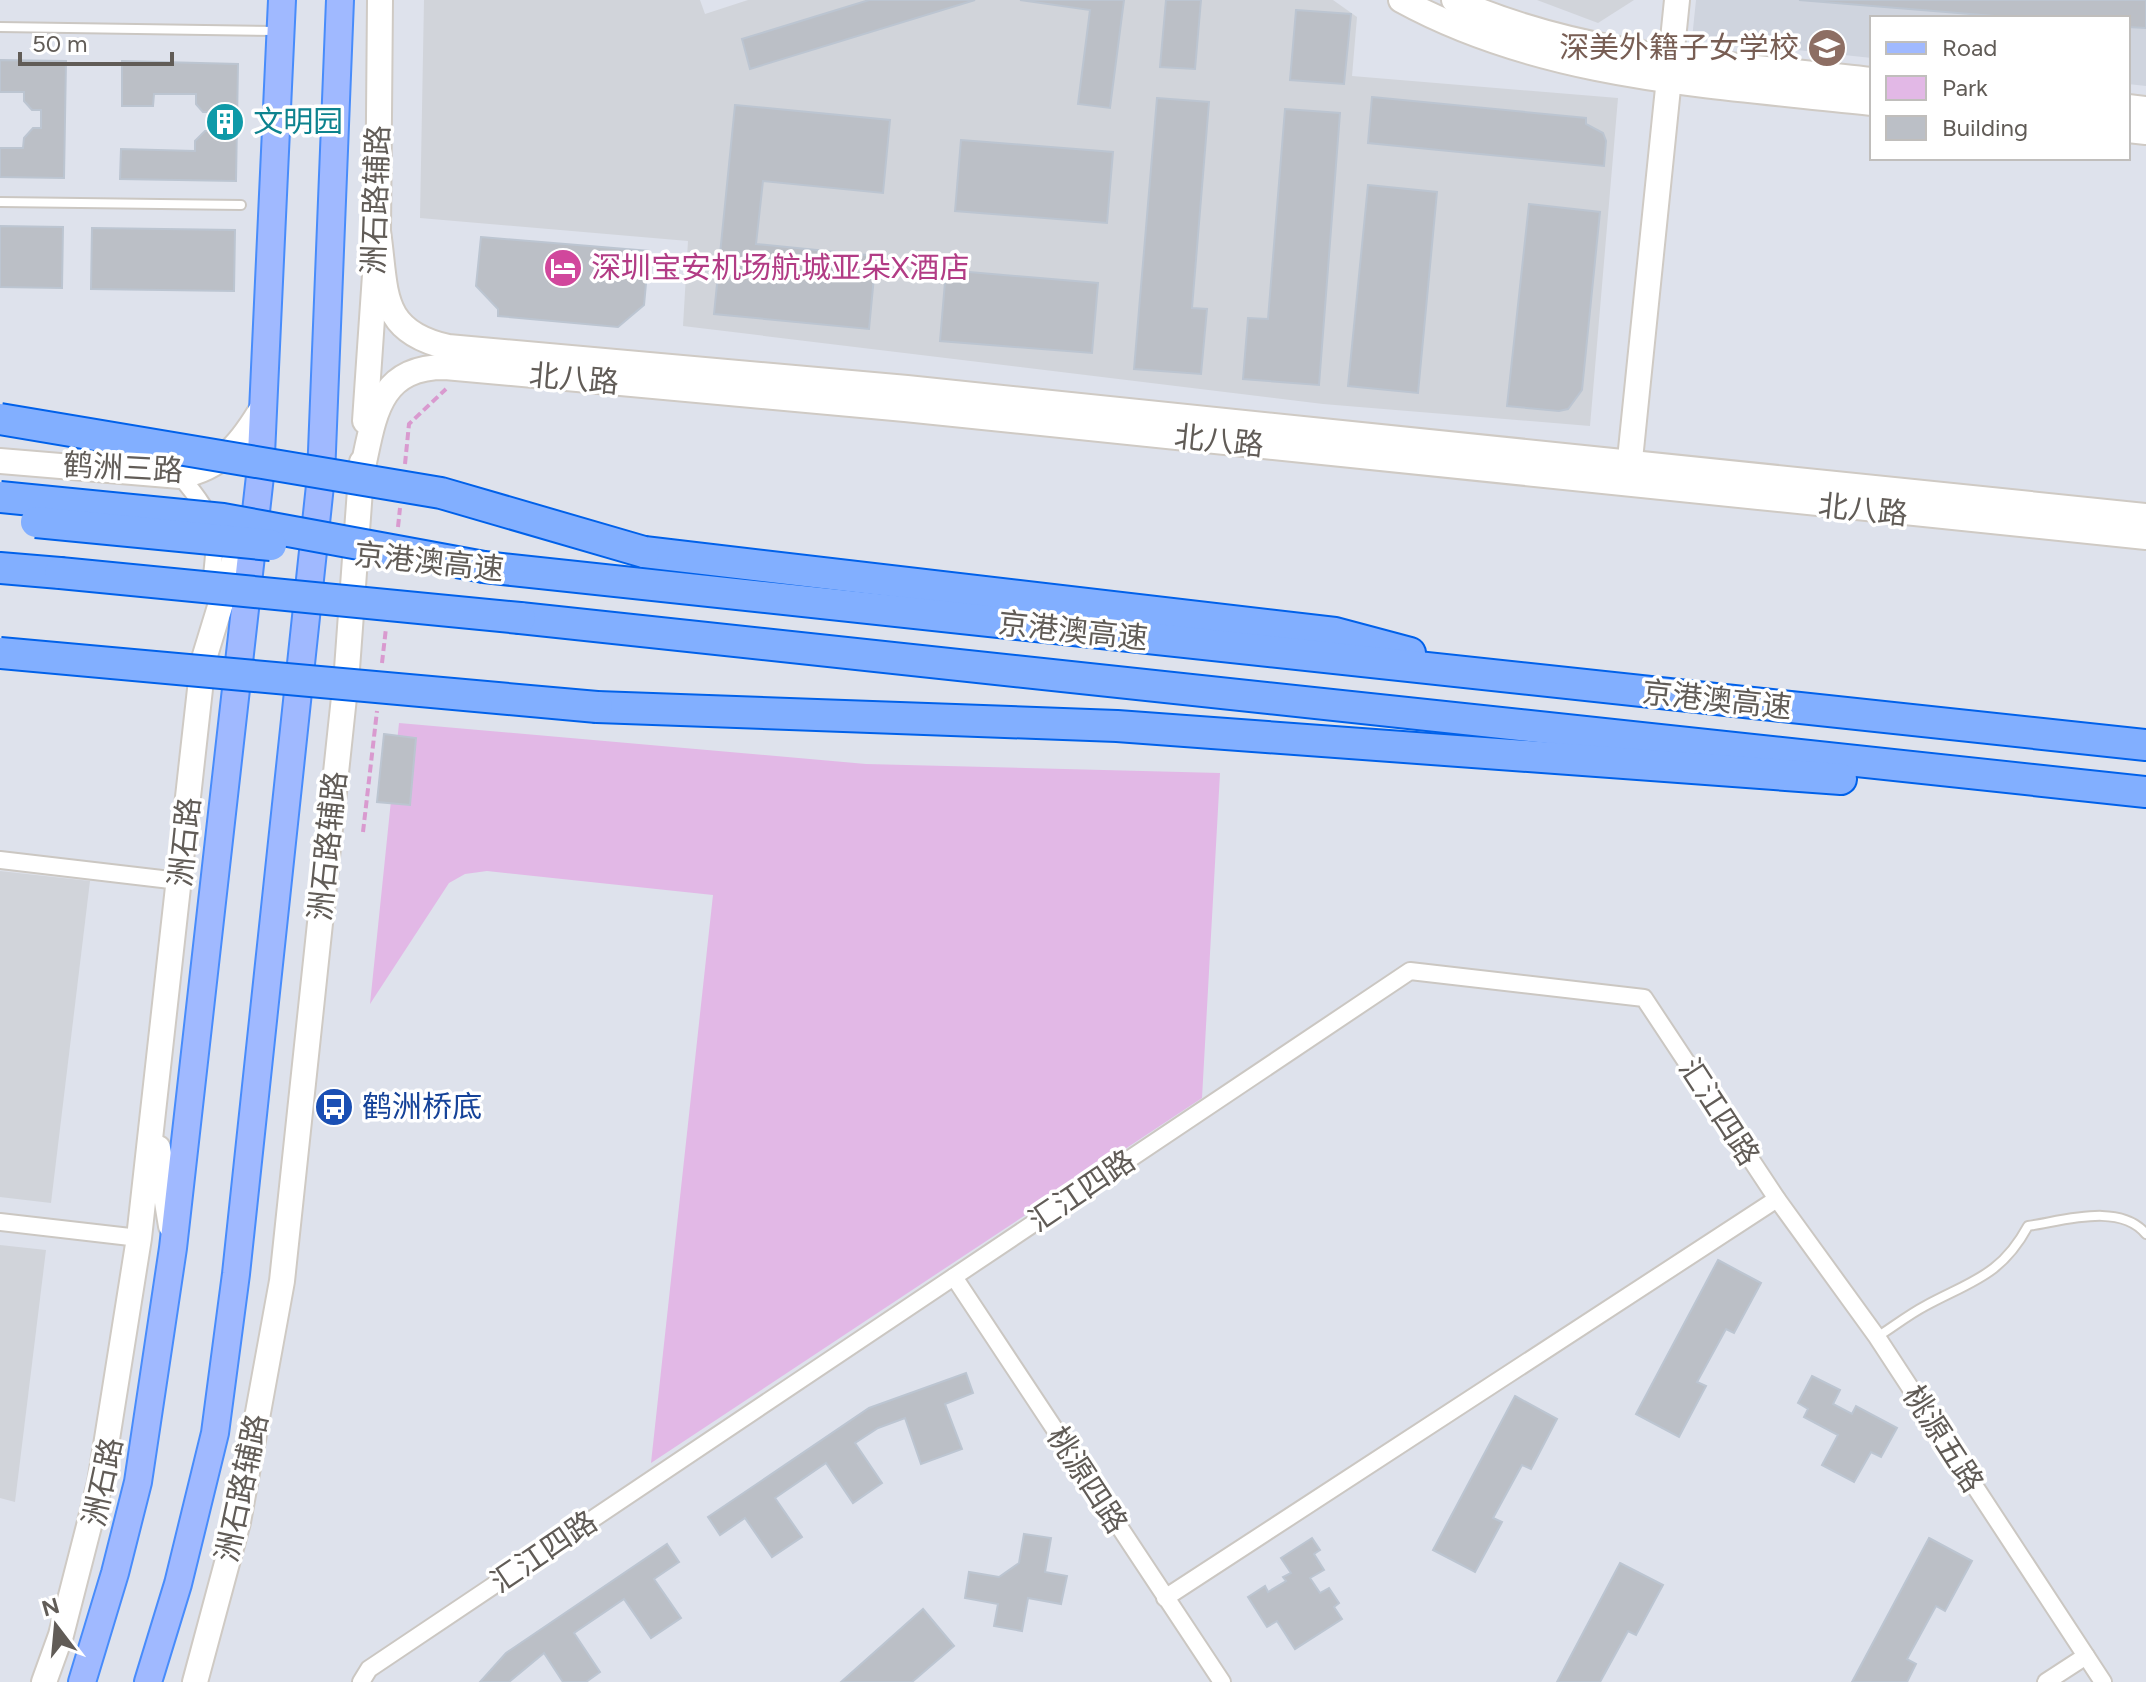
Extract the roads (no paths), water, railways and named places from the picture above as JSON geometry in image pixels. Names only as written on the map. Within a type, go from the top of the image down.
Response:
[{"type":"highway","points":[[0,419],[441,493],[644,552],[1335,633],[1505,678]]},
{"type":"highway","points":[[0,497],[223,519],[484,567]]},
{"type":"highway","name":"京港澳高速","points":[[0,518],[2146,745]]},
{"type":"highway","name":"京港澳高速","points":[[0,570],[60,573],[520,618],[2146,792]]},
{"type":"highway","points":[[0,653],[597,707],[1117,726],[2146,799]]},
{"type":"main road","name":"洲石路","points":[[82,1682],[138,1482],[173,1248],[260,476],[282,0]]},
{"type":"main road","points":[[148,1682],[178,1584],[215,1433],[236,1274],[321,476],[340,0]]},
{"type":"street","name":"洲石路辅路","points":[[195,1682],[238,1522],[282,1281],[347,669],[378,231],[380,0]]},
{"type":"street","points":[[1401,0],[1470,33],[1588,68],[1870,80]]},
{"type":"street","points":[[1454,0],[1670,70],[1870,103]]},
{"type":"street","points":[[1628,475],[1677,0]]},
{"type":"street","name":"北八路","points":[[378,231],[386,291],[402,329],[419,340],[448,347],[938,391],[2146,537]]},
{"type":"street","name":"北八路","points":[[361,476],[377,410],[393,383],[411,371],[445,367],[1628,475],[2146,516]]},
{"type":"street","name":"鹤洲三路","points":[[0,461],[180,476],[213,466],[242,442],[264,405]]},
{"type":"street","points":[[44,1682],[61,1635],[100,1483],[139,1238],[154,1114],[203,662],[214,529],[205,506],[180,476]]},
{"type":"street","points":[[203,662],[260,476]]},
{"type":"street","points":[[0,860],[179,881]]},
{"type":"street","name":"汇江四路","points":[[361,1682],[369,1669],[1410,971],[1644,998],[1777,1199]]},
{"type":"street","points":[[154,1114],[173,1248]]},
{"type":"street","points":[[1165,1598],[1777,1199]]},
{"type":"street","name":"桃源五路","points":[[1777,1199],[1877,1337],[2103,1682]]},
{"type":"street","points":[[0,1222],[139,1238]]},
{"type":"street","name":"桃源四路","points":[[954,1277],[1222,1682]]},
{"type":"street","points":[[2046,1682],[2086,1656]]},
{"type":"lane","points":[[0,27],[281,31]]},
{"type":"lane","points":[[0,202],[241,205]]},
{"type":"lane","points":[[78,649],[203,662]]},
{"type":"lane","points":[[1877,1337],[1926,1305],[1992,1272],[2009,1255],[2028,1226],[2106,1216],[2138,1223],[2146,1234]]},
{"type":"place","name":"深美外籍子女学校","points":[[1827,48]]},
{"type":"place","name":"文明园","points":[[225,122]]},
{"type":"place","name":"深圳宝安机场航城亚朵X酒店","points":[[563,268]]},
{"type":"place","name":"鹤洲桥底","points":[[334,1107]]}]
